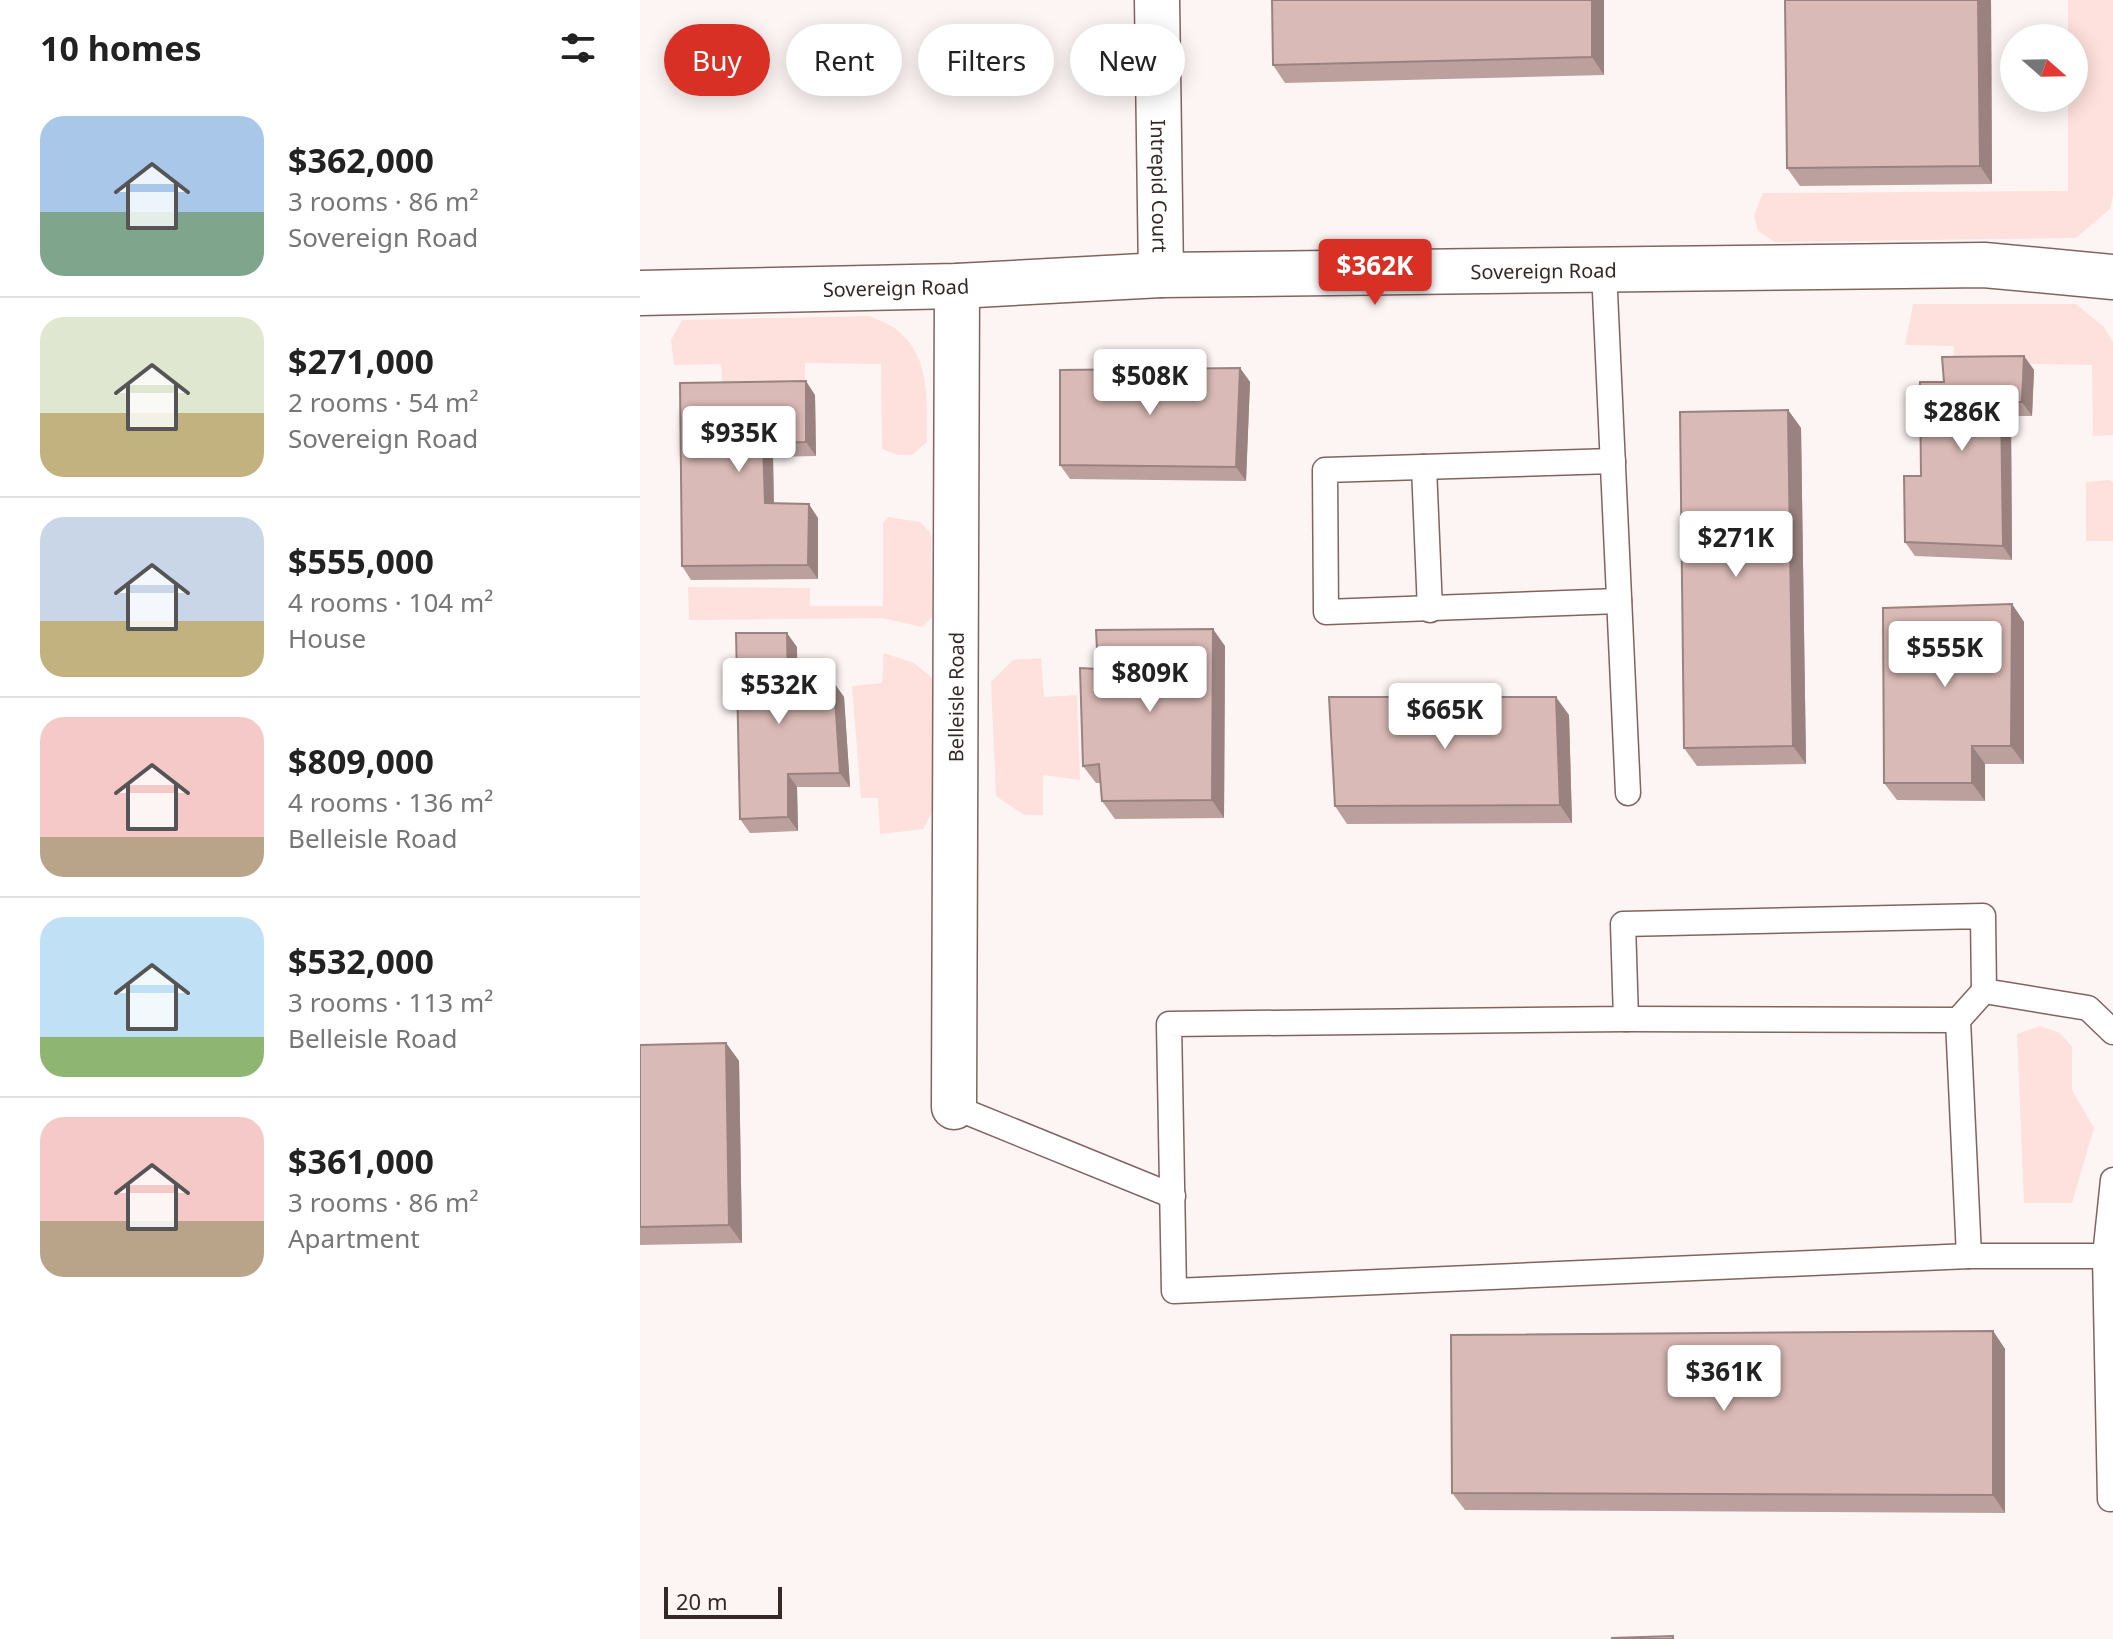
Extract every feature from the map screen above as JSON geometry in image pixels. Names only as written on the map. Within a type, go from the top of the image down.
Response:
[{"type":"street","name":"Intrepid Court","points":[[1157,0],[1161,275]]},
{"type":"street","name":"Sovereign Road","points":[[640,293],[957,286],[1161,275],[1984,265],[2113,277]]},
{"type":"street","name":"Belleisle Road","points":[[954,1107],[957,286]]},
{"type":"lane","points":[[1604,270],[1628,793]]},
{"type":"lane","points":[[1613,461],[1325,470],[1326,612],[1619,601]]},
{"type":"lane","points":[[1424,467],[1430,610]]},
{"type":"lane","points":[[1626,1019],[1623,924],[1983,916],[1984,991],[1958,1020],[1969,1256]]},
{"type":"lane","points":[[1984,991],[2088,1008],[2113,1032]]},
{"type":"lane","points":[[1958,1020],[1626,1019],[1169,1024],[1174,1291],[1969,1256],[2105,1256]]},
{"type":"lane","points":[[954,1107],[1173,1196]]},
{"type":"lane","points":[[2110,1499],[2105,1256],[2113,1180]]},
{"type":"shaded area","points":[[2068,0],[2113,0],[2113,196],[2110,209],[2076,238],[1775,242],[1758,231],[1754,215],[1763,193],[2068,191],[2068,112],[2088,112],[2088,24],[2068,24]]},
{"type":"shaded area","points":[[1913,304],[2076,304],[2104,327],[2113,342],[2113,435],[2093,436],[2092,365],[1953,362],[1954,346],[1905,345]]},
{"type":"shaded area","points":[[869,316],[897,330],[908,341],[922,367],[927,442],[912,455],[898,455],[882,449],[881,364],[805,363],[805,389],[723,391],[721,364],[674,365],[671,340],[682,320]]},
{"type":"shaded area","points":[[2086,482],[2113,482],[2113,541],[2086,541]]},
{"type":"shaded area","points":[[888,517],[920,522],[931,533],[932,617],[922,627],[882,618],[689,620],[688,587],[810,588],[810,606],[883,606],[883,523]]},
{"type":"shaded area","points":[[884,653],[914,663],[932,678],[934,809],[923,829],[880,834],[878,798],[861,798],[852,686],[882,683]]},
{"type":"shaded area","points":[[1041,658],[1044,697],[1077,695],[1080,780],[1043,775],[1043,815],[1024,815],[996,796],[991,682],[1013,660]]},
{"type":"shaded area","points":[[2040,1026],[2060,1033],[2072,1047],[2072,1090],[2094,1128],[2072,1203],[2024,1203],[2017,1034]]},
{"type":"building","points":[[1272,0],[1592,0],[1592,57],[1273,65]]},
{"type":"building","points":[[1785,0],[1978,0],[1980,166],[1787,168]]},
{"type":"building","points":[[2024,356],[2022,402],[2001,402],[2003,546],[1905,542],[1904,476],[1921,476],[1920,382],[1944,382],[1942,357]]},
{"type":"building","points":[[1240,368],[1236,467],[1060,465],[1060,370]]},
{"type":"building","points":[[806,381],[806,442],[763,443],[765,503],[809,504],[808,565],[682,566],[680,383]]},
{"type":"building","points":[[1788,410],[1793,746],[1684,748],[1680,412]]},
{"type":"building","points":[[2012,604],[2011,746],[1972,746],[1972,783],[1884,783],[1883,608]]},
{"type":"building","points":[[1213,629],[1212,800],[1102,801],[1099,764],[1083,766],[1080,668],[1098,669],[1096,630]]},
{"type":"building","points":[[736,633],[787,633],[788,680],[834,683],[840,773],[788,774],[788,817],[740,819]]},
{"type":"building","points":[[1329,697],[1556,697],[1560,805],[1335,806]]},
{"type":"building","points":[[726,1043],[729,1225],[640,1227],[640,1045]]},
{"type":"building","points":[[1993,1331],[1993,1495],[1452,1493],[1451,1335]]},
{"type":"building","points":[[1673,1636],[1673,1639],[1612,1639],[1612,1638]]}]
